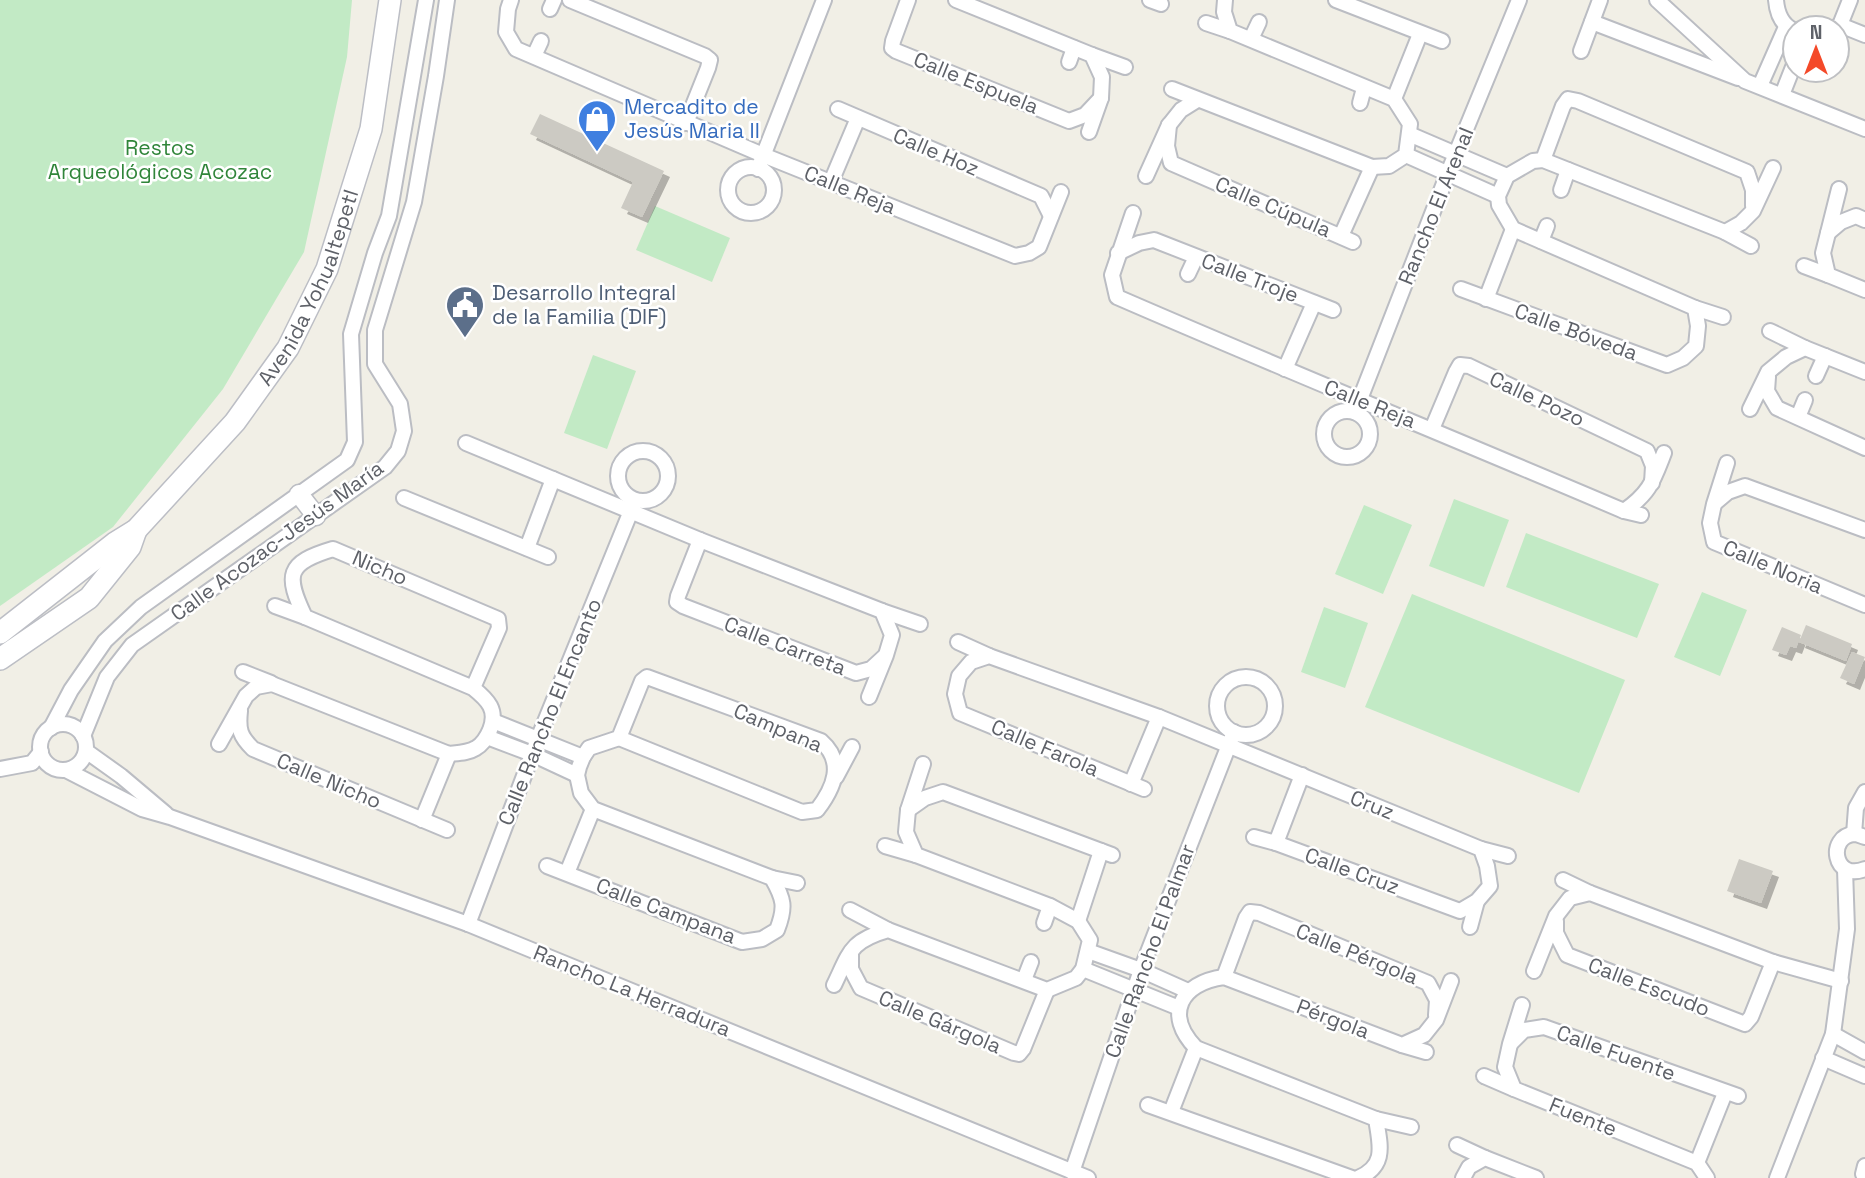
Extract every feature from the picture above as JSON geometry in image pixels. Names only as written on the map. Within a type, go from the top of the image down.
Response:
[{"type":"main road","name":"Avenida Yohualtepetl","points":[[0,633],[115,542],[136,530],[235,422],[288,348],[327,268],[371,129],[390,0]]},
{"type":"main road","name":"Avenida Yohualtepetl","points":[[0,659],[89,598],[130,547],[136,530]]},
{"type":"street","name":"Calle Acozac-Jesús María","points":[[51,728],[71,690],[105,641],[141,607],[347,460],[355,442],[351,334],[389,216],[426,0]]},
{"type":"street","name":"Calle Acozac-Jesús María","points":[[85,743],[107,677],[132,645],[386,467],[397,451],[404,431],[400,404],[375,364],[375,330],[414,202],[447,0]]},
{"type":"street","points":[[570,0],[710,60],[686,123]]},
{"type":"street","points":[[760,162],[824,0]]},
{"type":"street","name":"Calle Espuela","points":[[908,0],[893,41],[892,48],[896,51],[1051,107],[1069,121],[1085,116],[1101,98]]},
{"type":"street","points":[[956,0],[1125,67]]},
{"type":"street","points":[[1225,0],[1224,12],[1230,31]]},
{"type":"street","points":[[1336,0],[1442,41]]},
{"type":"street","name":"Rancho El Arenal","points":[[1357,406],[1519,0]]},
{"type":"street","points":[[1581,51],[1600,0]]},
{"type":"street","points":[[1657,0],[1745,81]]},
{"type":"street","points":[[1776,0],[1777,12],[1781,17]]},
{"type":"street","name":"Calle Reja","points":[[512,3],[506,32],[516,49],[686,123],[760,162],[831,182],[1015,256],[1029,253],[1038,247],[1051,216]]},
{"type":"street","points":[[1251,39],[1259,22]]},
{"type":"street","points":[[1592,22],[1865,129]]},
{"type":"street","points":[[1172,89],[1197,100],[1219,115],[1343,147],[1372,167],[1389,166],[1407,144],[1410,124],[1394,99],[1206,23]]},
{"type":"street","points":[[1394,99],[1420,34]]},
{"type":"street","points":[[534,56],[541,41]]},
{"type":"street","points":[[1760,86],[1781,47]]},
{"type":"street","points":[[1069,62],[1074,48]]},
{"type":"street","points":[[1089,132],[1101,98],[1102,76],[1092,55]]},
{"type":"street","points":[[1782,95],[1786,84]]},
{"type":"street","points":[[1360,103],[1364,88]]},
{"type":"street","points":[[1543,160],[1563,106],[1568,99],[1578,101],[1722,167],[1747,172],[1753,190],[1753,211]]},
{"type":"street","points":[[1146,176],[1169,125],[1181,110],[1197,100]]},
{"type":"street","name":"Calle Hoz","points":[[838,109],[1041,196],[1051,216]]},
{"type":"street","points":[[831,182],[858,118]]},
{"type":"street","name":"Calle Cúpula","points":[[1169,125],[1167,146],[1171,163],[1198,168],[1347,239],[1372,167]]},
{"type":"street","points":[[1407,144],[1456,153],[1507,176]]},
{"type":"street","points":[[1407,144],[1448,173],[1498,196]]},
{"type":"street","points":[[1723,317],[1695,308],[1513,229],[1499,205],[1498,196],[1507,176],[1533,161],[1543,160],[1701,215],[1751,246]]},
{"type":"street","points":[[1725,232],[1741,223],[1753,211],[1773,168]]},
{"type":"street","points":[[1561,190],[1568,170]]},
{"type":"street","points":[[1828,275],[1823,253],[1839,189]]},
{"type":"street","points":[[1051,216],[1061,192]]},
{"type":"street","points":[[1118,253],[1133,213]]},
{"type":"street","points":[[1827,234],[1840,222],[1856,216],[1865,220]]},
{"type":"street","points":[[1541,241],[1547,226]]},
{"type":"street","points":[[1461,289],[1486,299],[1513,229]]},
{"type":"street","name":"Calle Troje","points":[[1118,253],[1139,243],[1154,240],[1314,303],[1285,369]]},
{"type":"street","name":"Calle Reja","points":[[1118,253],[1112,275],[1117,297],[1285,369],[1357,406],[1433,429],[1624,511]]},
{"type":"street","points":[[1188,274],[1196,257]]},
{"type":"street","points":[[1804,266],[1865,290]]},
{"type":"street","points":[[1850,284],[1856,269]]},
{"type":"street","name":"Calle Bóveda","points":[[1486,299],[1667,365],[1683,358],[1696,346],[1698,326],[1695,308]]},
{"type":"street","points":[[1165,318],[1172,303]]},
{"type":"street","points":[[1314,303],[1333,310]]},
{"type":"street","points":[[1770,331],[1865,372]]},
{"type":"street","points":[[1750,409],[1768,372],[1786,357],[1805,348]]},
{"type":"street","points":[[1816,376],[1825,356]]},
{"type":"street","name":"Calle Pozo","points":[[1433,429],[1460,365],[1469,366],[1647,450],[1653,466],[1652,482]]},
{"type":"street","points":[[1768,372],[1767,391],[1777,408],[1865,448]]},
{"type":"street","points":[[1798,417],[1805,400]]},
{"type":"street","points":[[466,443],[553,480],[633,505],[700,540],[920,624]]},
{"type":"street","points":[[1624,511],[1640,499],[1652,482],[1664,453]]},
{"type":"street","points":[[1714,504],[1727,463]]},
{"type":"street","points":[[527,548],[553,480]]},
{"type":"street","points":[[1714,504],[1728,492],[1745,486],[1791,509],[1865,530]]},
{"type":"street","points":[[299,494],[316,516]]},
{"type":"street","points":[[404,498],[548,557]]},
{"type":"street","name":"Calle Noria","points":[[1714,504],[1710,523],[1714,542],[1865,605]]},
{"type":"street","name":"Calle Rancho El Encanto","points":[[468,923],[532,754],[633,505]]},
{"type":"street","points":[[1624,511],[1641,515]]},
{"type":"street","name":"Calle Carreta","points":[[700,540],[677,602],[856,673],[872,669],[886,655]]},
{"type":"street","name":"Nicho","points":[[305,617],[294,594],[292,580],[296,568],[311,556],[333,549],[491,615],[498,619],[499,628],[473,688]]},
{"type":"street","points":[[1767,564],[1774,549]]},
{"type":"street","points":[[243,672],[449,754],[468,752],[480,746],[490,729],[488,700],[473,688],[275,606]]},
{"type":"street","points":[[869,696],[891,635],[882,611]]},
{"type":"street","points":[[958,642],[1032,679],[1231,739],[1255,733],[1270,722],[1275,705],[1271,692],[1254,678],[1236,679],[1220,691],[1217,711],[1231,739]]},
{"type":"street","name":"Calle Farola","points":[[989,656],[971,662],[959,676],[955,694],[960,713],[1012,727],[1138,787],[1158,717]]},
{"type":"street","name":"Campana","points":[[646,677],[821,741],[832,751],[835,764],[834,781],[827,798],[817,810],[802,812],[619,738],[646,677]]},
{"type":"street","points":[[219,744],[246,696],[256,687],[272,684]]},
{"type":"street","name":"Calle Nicho","points":[[240,706],[239,725],[242,738],[253,749],[446,830]]},
{"type":"street","points":[[62,724],[71,725],[82,733],[85,743],[82,760],[66,770],[48,764],[41,752],[41,740],[51,728],[62,724]]},
{"type":"street","points":[[490,729],[538,739],[580,766]]},
{"type":"street","points":[[490,729],[532,754],[580,766]]},
{"type":"street","points":[[619,738],[589,748],[580,766],[581,793],[593,809],[772,878],[797,883]]},
{"type":"street","name":"Cruz","points":[[1231,739],[1301,775],[1481,849]]},
{"type":"street","name":"Calle Rancho El Palmar","points":[[1072,1172],[1140,970],[1231,739]]},
{"type":"street","name":"Rancho La Herradura","points":[[85,743],[170,817]]},
{"type":"street","points":[[834,781],[852,747]]},
{"type":"street","points":[[0,769],[32,763],[41,752]]},
{"type":"street","points":[[422,820],[449,754]]},
{"type":"street","points":[[916,855],[906,832],[908,810],[923,764]]},
{"type":"street","name":"Rancho La Herradura","points":[[66,770],[142,809],[468,923],[1088,1178]]},
{"type":"street","points":[[1254,837],[1276,843],[1301,775]]},
{"type":"street","points":[[908,810],[925,798],[943,792],[1106,853],[1078,921]]},
{"type":"street","points":[[1777,1178],[1833,1034],[1847,929],[1845,869],[1838,860],[1837,849],[1843,839],[1859,836],[1856,808],[1865,792]]},
{"type":"street","points":[[547,866],[567,873],[593,809]]},
{"type":"street","name":"Calle Cruz","points":[[1276,843],[1460,911],[1477,901]]},
{"type":"street","points":[[850,910],[888,930],[1047,990],[1076,978],[1085,960],[1090,940],[1078,921],[1050,906],[886,846]]},
{"type":"street","points":[[1481,849],[1508,856]]},
{"type":"street","points":[[1470,926],[1477,901],[1490,886],[1481,849]]},
{"type":"street","points":[[1845,869],[1857,872],[1865,869]]},
{"type":"street","name":"Calle Campana","points":[[567,873],[742,942],[762,939],[777,930],[782,918],[782,895],[772,878]]},
{"type":"street","points":[[1563,880],[1590,893],[1773,962],[1841,981]]},
{"type":"street","points":[[1534,971],[1556,916],[1570,898],[1590,893]]},
{"type":"street","points":[[1044,923],[1050,906]]},
{"type":"street","name":"Calle Pérgola","points":[[1224,977],[1250,912],[1259,913],[1428,983],[1437,1000],[1436,1020]]},
{"type":"street","name":"Calle Escudo","points":[[1556,916],[1556,933],[1567,955],[1745,1024],[1751,1017],[1773,962]]},
{"type":"street","points":[[834,985],[852,948],[869,935],[888,930]]},
{"type":"street","name":"Calle Gárgola","points":[[852,948],[850,969],[861,988],[1014,1053],[1019,1054],[1023,1049],[1047,990]]},
{"type":"street","points":[[1085,960],[1140,970],[1183,999]]},
{"type":"street","points":[[1085,960],[1134,989],[1183,999]]},
{"type":"street","points":[[1024,980],[1031,962]]},
{"type":"street","points":[[1224,977],[1199,983],[1183,999],[1180,1025],[1186,1038],[1196,1048],[1376,1119],[1411,1127]]},
{"type":"street","name":"Pérgola","points":[[1224,977],[1402,1045]]},
{"type":"street","points":[[1402,1045],[1424,1035],[1436,1020],[1451,981]]},
{"type":"street","points":[[1514,1089],[1505,1067],[1522,1005]]},
{"type":"street","name":"Calle Fuente","points":[[1510,1044],[1524,1030],[1544,1027],[1731,1095],[1697,1163]]},
{"type":"street","points":[[1833,1034],[1865,1052]]},
{"type":"street","points":[[1402,1045],[1426,1052]]},
{"type":"street","points":[[1171,1112],[1196,1048]]},
{"type":"street","points":[[1823,1058],[1865,1076]]},
{"type":"street","points":[[1484,1076],[1514,1089]]},
{"type":"street","name":"Fuente","points":[[1514,1089],[1697,1163]]},
{"type":"street","points":[[1148,1105],[1352,1178]]},
{"type":"street","points":[[1365,1176],[1378,1162],[1380,1142],[1376,1119]]},
{"type":"street","points":[[1457,1145],[1536,1178]]},
{"type":"street","points":[[1462,1178],[1469,1167],[1485,1158]]},
{"type":"street","points":[[1697,1163],[1707,1178]]},
{"type":"street","points":[[1865,1166],[1865,1177]]},
{"type":"green space","name":"Restos Arqueológicos Acozac","points":[[0,0],[352,0],[347,57],[304,252],[223,389],[113,527],[0,606]]},
{"type":"green space","points":[[655,206],[730,238],[712,282],[636,250]]},
{"type":"green space","points":[[593,355],[636,371],[607,449],[564,433]]},
{"type":"green space","points":[[1454,499],[1509,520],[1484,587],[1429,566]]},
{"type":"green space","points":[[1364,505],[1412,525],[1383,594],[1335,574]]},
{"type":"green space","points":[[1526,533],[1659,584],[1637,638],[1506,587]]},
{"type":"green space","points":[[1702,592],[1747,610],[1720,676],[1674,657]]},
{"type":"green space","points":[[1412,594],[1625,680],[1579,793],[1365,707]]},
{"type":"green space","points":[[1324,607],[1368,623],[1345,688],[1301,672]]},
{"type":"building","name":"Mercadito de Jesús Maria II","points":[[540,114],[664,171],[642,217],[621,208],[633,182],[530,134]]},
{"type":"building","points":[[1806,625],[1852,644],[1846,661],[1799,642]]},
{"type":"building","points":[[1782,627],[1801,635],[1796,648],[1790,646],[1786,655],[1772,650]]},
{"type":"building","points":[[1852,652],[1865,657],[1854,684],[1840,678]]},
{"type":"building","points":[[1739,859],[1773,871],[1761,903],[1727,891]]},
{"type":"place","name":"Mercadito de Jesús Maria II","points":[[597,153]]},
{"type":"place","name":"Desarrollo Integral de la Familia (DIF)","points":[[465,339]]}]
